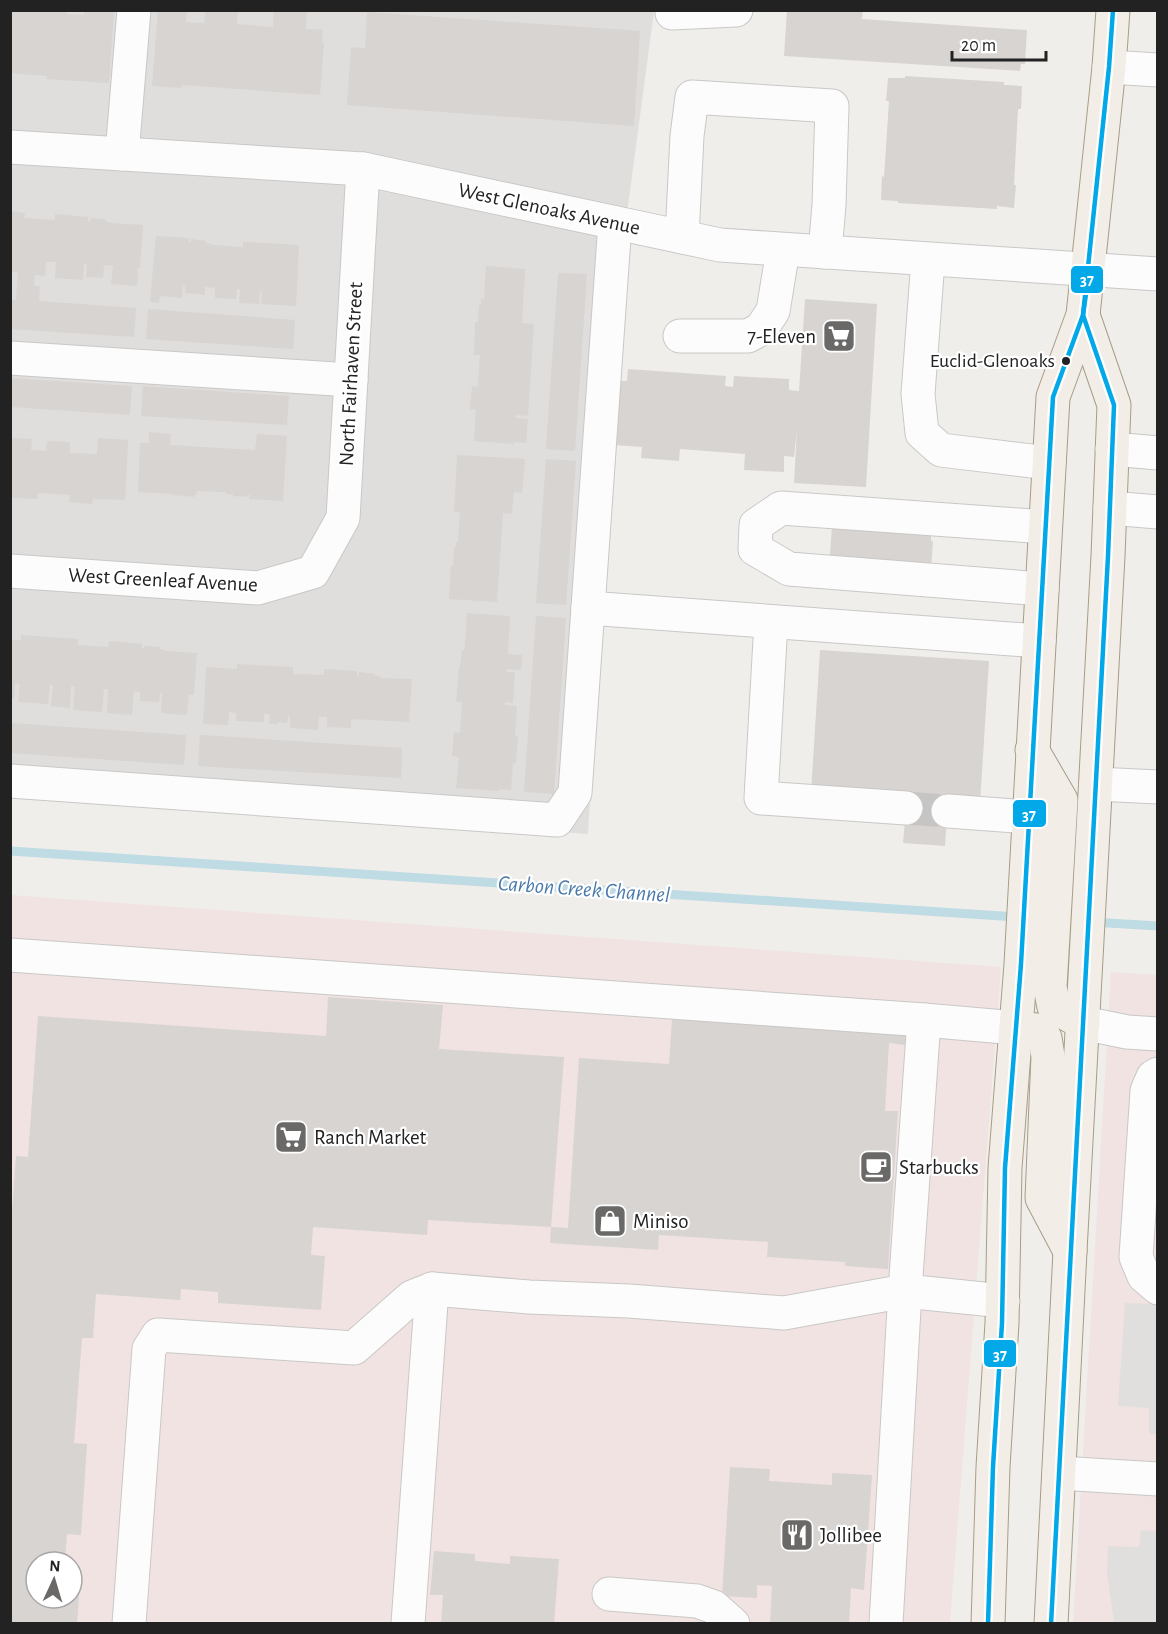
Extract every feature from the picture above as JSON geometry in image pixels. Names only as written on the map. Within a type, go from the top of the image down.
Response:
[{"type":"main road","points":[[1083,1023],[1054,1007],[1050,987],[1036,964],[1026,860],[1053,397],[1083,315],[1113,10]]},
{"type":"main road","points":[[1051,1623],[1114,405],[1083,315]]},
{"type":"main road","points":[[988,1623],[993,1467],[1003,1301],[1005,1168],[1016,1028],[1036,964],[1058,861],[1061,800],[1032,750]]},
{"type":"main road","points":[[1016,1028],[1036,1030],[1045,1038],[1048,1056],[1042,1198],[1070,1251]]},
{"type":"street","points":[[122,154],[134,10]]},
{"type":"street","points":[[672,13],[736,10]]},
{"type":"street","points":[[1109,67],[1158,70]]},
{"type":"street","points":[[682,237],[687,136],[692,97],[832,106],[825,252]]},
{"type":"street","name":"West Glenoaks Avenue","points":[[10,147],[363,169],[720,245],[1158,274]]},
{"type":"street","name":"North Fairhaven Street","points":[[313,572],[343,518],[363,169]]},
{"type":"street","points":[[10,781],[557,820],[575,793],[615,223]]},
{"type":"street","points":[[680,336],[748,336],[761,329],[773,311],[783,249]]},
{"type":"street","points":[[928,260],[918,394],[922,433],[941,450],[1049,462]]},
{"type":"street","points":[[10,358],[351,380]]},
{"type":"street","points":[[1112,449],[1158,453]]},
{"type":"street","points":[[1041,590],[789,569],[755,549],[756,525],[781,508],[1045,527]]},
{"type":"street","points":[[1110,508],[1158,512]]},
{"type":"street","name":"West Greenleaf Avenue","points":[[10,571],[258,588],[313,572]]},
{"type":"street","points":[[588,608],[1039,640]]},
{"type":"street","points":[[771,622],[760,798],[906,808]]},
{"type":"street","points":[[1096,784],[1155,790]]},
{"type":"street","points":[[948,811],[1028,817]]},
{"type":"street","points":[[10,955],[1016,1028]]},
{"type":"street","points":[[886,1623],[905,1291],[924,1020]]},
{"type":"street","points":[[1083,1023],[1127,1032],[1158,1034]]},
{"type":"street","points":[[1158,1074],[1153,1077],[1147,1091],[1136,1257],[1144,1276],[1158,1288]]},
{"type":"street","points":[[408,1623],[432,1289]]},
{"type":"street","points":[[129,1623],[149,1349],[158,1335],[354,1348],[412,1297],[432,1289],[784,1312],[905,1291],[1003,1301]]},
{"type":"street","points":[[1059,1473],[1158,1479]]},
{"type":"street","points":[[609,1594],[696,1601],[714,1606],[733,1623]]},
{"type":"shaded area","points":[[10,11],[654,11],[620,266],[588,834],[11,793]]},
{"type":"shaded area","points":[[10,895],[1001,967],[950,1623],[11,1623]]},
{"type":"shaded area","points":[[1111,972],[1157,975],[1157,1623],[1073,1624]]},
{"type":"shaded area","points":[[1157,1293],[1157,1434],[1149,1434],[1149,1408],[1118,1406],[1125,1303],[1152,1304]]},
{"type":"shaded area","points":[[1141,1530],[1157,1531],[1157,1623],[1114,1623],[1107,1573],[1108,1546],[1139,1547]]},
{"type":"building","points":[[10,10],[67,10],[67,14],[84,15],[84,10],[114,10],[109,83],[46,79],[47,76],[10,73]]},
{"type":"building","points":[[158,10],[187,10],[186,22],[204,23],[205,10],[238,10],[237,24],[273,27],[274,10],[307,10],[306,29],[323,30],[320,95],[182,85],[182,88],[152,86]]},
{"type":"building","points":[[787,10],[863,10],[862,19],[1027,30],[1025,64],[1021,64],[1020,71],[784,56]]},
{"type":"building","points":[[367,12],[640,31],[634,126],[347,105],[351,47],[365,48]]},
{"type":"building","points":[[905,76],[1004,82],[1004,85],[1022,86],[1021,109],[1018,109],[1014,208],[997,206],[997,209],[881,200],[889,101],[886,101],[888,78],[905,78]]},
{"type":"building","points":[[10,211],[25,213],[24,218],[55,220],[55,214],[88,217],[88,221],[91,218],[105,219],[111,223],[143,225],[137,286],[111,284],[113,266],[104,265],[103,278],[86,277],[87,265],[84,264],[83,280],[55,278],[56,262],[46,262],[45,276],[35,275],[34,286],[40,286],[39,301],[136,308],[134,337],[10,329],[10,300],[16,300],[18,272],[10,272]]},
{"type":"building","points":[[156,236],[189,238],[189,242],[191,239],[206,241],[212,245],[243,247],[243,242],[299,245],[296,306],[261,304],[262,291],[260,291],[259,304],[239,303],[240,289],[237,289],[236,299],[215,298],[215,288],[205,287],[205,295],[185,293],[183,285],[182,298],[160,296],[159,303],[150,302]]},
{"type":"building","points":[[486,266],[525,269],[522,323],[534,324],[528,416],[516,415],[515,418],[528,419],[526,443],[474,441],[476,410],[470,409],[472,386],[478,387],[480,355],[474,355],[475,322],[478,322],[481,299],[484,299]]},
{"type":"building","points":[[558,273],[587,274],[575,451],[546,449]]},
{"type":"building","points":[[805,299],[877,304],[866,487],[794,483],[797,429],[794,457],[784,456],[784,472],[744,470],[745,454],[680,449],[679,461],[641,458],[642,447],[614,445],[618,381],[627,381],[628,369],[726,376],[725,386],[733,387],[734,376],[789,379],[789,390],[799,391]]},
{"type":"building","points":[[148,309],[295,320],[293,349],[146,339]]},
{"type":"building","points":[[10,378],[132,386],[130,415],[10,407]]},
{"type":"building","points":[[143,386],[289,396],[287,425],[141,416]]},
{"type":"building","points":[[149,432],[171,434],[170,445],[255,450],[257,434],[287,436],[283,501],[249,499],[250,495],[247,497],[233,496],[226,492],[197,491],[194,497],[138,492],[140,443],[149,443]]},
{"type":"building","points":[[10,438],[32,439],[31,450],[46,451],[47,441],[70,442],[70,453],[97,454],[98,438],[128,440],[125,500],[93,499],[92,504],[69,502],[70,495],[38,493],[38,499],[10,498]]},
{"type":"building","points":[[457,455],[525,459],[522,493],[514,492],[512,514],[503,513],[497,602],[449,599],[451,565],[453,566],[454,547],[458,542],[460,512],[454,512]]},
{"type":"building","points":[[546,459],[576,461],[566,605],[536,603]]},
{"type":"building","points":[[832,526],[931,534],[931,541],[933,541],[931,570],[829,568]]},
{"type":"building","points":[[467,613],[510,616],[508,654],[522,655],[521,670],[507,669],[506,672],[515,672],[513,703],[505,702],[505,705],[517,706],[515,736],[518,736],[511,790],[456,788],[459,757],[452,756],[454,732],[460,733],[462,702],[456,702],[459,667],[465,645]]},
{"type":"building","points":[[536,616],[566,618],[554,794],[524,792]]},
{"type":"building","points":[[21,635],[78,639],[78,645],[108,647],[109,641],[142,644],[142,648],[144,646],[160,647],[166,651],[197,653],[194,695],[189,695],[187,715],[161,713],[162,693],[160,693],[159,702],[140,701],[140,692],[134,691],[132,715],[107,713],[108,689],[104,689],[102,712],[73,710],[75,687],[71,686],[70,708],[51,706],[53,685],[50,685],[48,704],[18,702],[20,684],[15,683],[14,698],[10,698],[10,640],[21,640]]},
{"type":"building","points":[[820,650],[989,661],[980,804],[948,801],[945,846],[903,843],[907,798],[811,792]]},
{"type":"building","points":[[237,664],[293,667],[293,674],[324,675],[324,669],[357,671],[359,676],[359,672],[375,674],[374,676],[380,676],[380,678],[412,679],[409,722],[351,719],[351,728],[327,727],[327,717],[319,717],[318,730],[290,728],[290,716],[288,716],[287,723],[269,724],[270,714],[264,714],[264,722],[236,721],[236,713],[229,712],[228,725],[203,724],[206,667],[237,669]]},
{"type":"building","points":[[10,723],[186,735],[184,765],[10,753]]},
{"type":"building","points":[[200,735],[402,748],[401,778],[198,766]]},
{"type":"building","points":[[328,997],[443,1005],[439,1049],[564,1057],[551,1227],[428,1220],[427,1235],[313,1227],[311,1255],[325,1256],[321,1310],[218,1303],[218,1292],[181,1289],[180,1300],[96,1294],[93,1338],[82,1338],[74,1443],[87,1444],[81,1535],[67,1534],[66,1550],[24,1550],[24,1610],[78,1610],[77,1624],[10,1624],[10,1240],[16,1156],[28,1157],[38,1016],[326,1036]]},
{"type":"building","points":[[672,1019],[906,1035],[905,1045],[889,1043],[885,1111],[898,1111],[888,1269],[845,1266],[845,1262],[767,1257],[768,1242],[659,1235],[658,1250],[550,1243],[551,1227],[568,1228],[579,1058],[669,1064]]},
{"type":"building","name":"Jollibee","points":[[730,1467],[770,1469],[769,1481],[832,1485],[832,1473],[872,1475],[864,1590],[851,1588],[849,1624],[770,1624],[772,1586],[757,1585],[757,1598],[722,1596]]},
{"type":"building","points":[[434,1551],[475,1554],[475,1561],[510,1564],[510,1556],[559,1559],[554,1624],[441,1624],[443,1595],[430,1595]]},
{"type":"waterway","name":"Carbon Creek Channel","points":[[10,851],[1017,917]]},
{"type":"waterway","name":"Carbon Creek Channel","points":[[1058,920],[1158,926]]},
{"type":"tunnel","points":[[906,808],[948,811]]},
{"type":"transit line","name":"37","points":[[988,1624],[993,1467],[1002,1323],[1005,1168],[1021,964],[1053,397],[1083,315],[1113,10]]},
{"type":"transit line","name":"37","points":[[1051,1624],[1108,556],[1114,405],[1083,315],[1086,294]]},
{"type":"place","name":"7-Eleven","points":[[839,336]]},
{"type":"place","name":"Euclid-Glenoaks","points":[[1066,361]]},
{"type":"place","name":"Ranch Market","points":[[291,1137]]},
{"type":"place","name":"Starbucks","points":[[876,1167]]},
{"type":"place","name":"Miniso","points":[[610,1221]]},
{"type":"place","name":"Jollibee","points":[[797,1535]]}]
